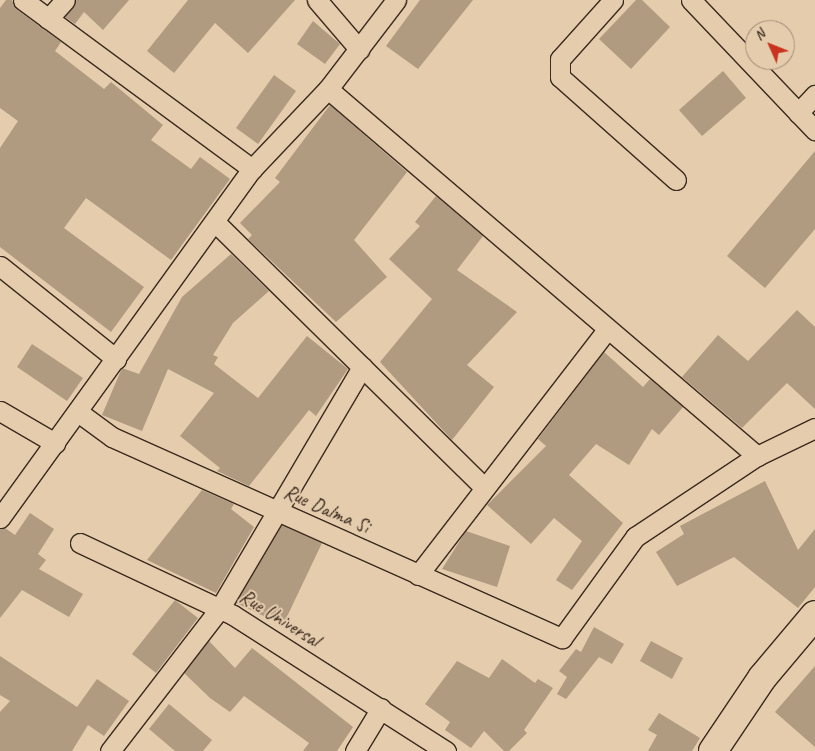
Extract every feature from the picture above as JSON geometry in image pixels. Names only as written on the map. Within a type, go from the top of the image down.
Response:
[{"type":"main road","points":[[713,751],[762,678],[815,615]]},
{"type":"street","points":[[23,0],[252,169]]},
{"type":"street","points":[[48,19],[65,0]]},
{"type":"street","points":[[317,0],[359,49]]},
{"type":"street","points":[[0,518],[216,224],[252,169],[328,89],[396,0]]},
{"type":"street","points":[[613,0],[560,59],[560,77],[676,180]]},
{"type":"street","points":[[691,0],[815,130]]},
{"type":"street","points":[[328,89],[606,330],[757,456],[815,428]]},
{"type":"street","points":[[798,113],[815,96]]},
{"type":"street","points":[[216,224],[483,486]]},
{"type":"street","points":[[0,266],[116,360]]},
{"type":"street","points":[[418,575],[483,486],[606,330]]},
{"type":"street","points":[[110,751],[220,608],[362,367]]},
{"type":"street","points":[[0,411],[55,443]]},
{"type":"street","name":"Rue Dalma Si","points":[[78,412],[112,437],[562,638],[635,537],[757,456]]},
{"type":"street","name":"Rue Universal","points":[[80,543],[220,608],[381,708],[446,751]]},
{"type":"street","points":[[355,751],[381,708]]},
{"type":"building","points":[[6,0],[12,0],[16,9],[61,42],[55,51],[104,89],[111,82],[163,125],[151,140],[191,169],[200,157],[230,179],[171,260],[86,198],[64,228],[144,287],[111,332],[0,247],[0,148],[18,121],[0,108],[0,8]]},
{"type":"building","points":[[76,0],[129,0],[103,30],[84,12],[75,24],[65,17]]},
{"type":"building","points":[[188,0],[295,0],[248,53],[215,23],[174,73],[147,51]]},
{"type":"building","points":[[420,0],[473,0],[418,69],[386,46]]},
{"type":"building","points":[[636,0],[642,0],[670,27],[631,69],[599,39]]},
{"type":"building","points":[[313,21],[340,44],[325,64],[297,44]]},
{"type":"building","points":[[723,71],[746,98],[702,136],[679,110]]},
{"type":"building","points":[[274,75],[296,91],[258,144],[236,128]]},
{"type":"building","points":[[330,105],[407,172],[354,240],[387,277],[336,322],[248,239],[252,235],[240,223],[280,182],[275,178]]},
{"type":"building","points":[[815,151],[815,229],[765,288],[727,256]]},
{"type":"building","points":[[436,196],[483,236],[457,270],[517,312],[467,365],[494,387],[452,440],[380,362],[432,299],[389,259],[420,226],[415,222]]},
{"type":"building","points":[[231,254],[269,291],[233,323],[213,355],[218,357],[214,364],[258,398],[307,336],[348,369],[316,416],[309,410],[249,486],[217,471],[220,468],[180,436],[214,393],[168,369],[142,431],[102,415],[122,368],[139,374],[182,297]]},
{"type":"building","points":[[797,310],[815,327],[815,409],[787,383],[742,428],[682,377],[718,335],[748,361]]},
{"type":"building","points":[[32,344],[83,378],[67,401],[17,367]]},
{"type":"building","points":[[604,352],[643,387],[650,379],[683,407],[659,435],[652,429],[629,465],[596,444],[569,475],[623,523],[572,590],[556,580],[582,541],[554,518],[531,544],[487,505],[546,446],[538,439]]},
{"type":"building","points":[[765,481],[798,550],[815,529],[815,587],[798,608],[734,557],[677,586],[656,552],[684,534],[680,526]]},
{"type":"building","points":[[202,490],[234,504],[231,509],[254,527],[216,593],[147,560]]},
{"type":"building","points":[[30,513],[54,529],[38,554],[46,560],[39,569],[83,594],[69,617],[22,590],[0,618],[0,529],[5,528],[15,535]]},
{"type":"building","points":[[282,525],[322,543],[283,625],[236,603]]},
{"type":"building","points":[[466,531],[510,546],[497,587],[442,569]]},
{"type":"building","points":[[175,600],[198,618],[156,673],[132,654]]},
{"type":"building","points":[[594,627],[624,644],[612,664],[599,657],[566,699],[557,694],[567,677],[559,671],[576,649],[581,652]]},
{"type":"building","points":[[209,641],[235,668],[252,648],[353,727],[337,751],[303,751],[309,743],[244,696],[230,712],[210,698],[184,673]]},
{"type":"building","points":[[651,641],[683,658],[672,679],[640,661]]},
{"type":"building","points":[[0,656],[77,707],[97,679],[129,701],[104,736],[88,725],[72,751],[0,751],[0,712],[10,701],[0,695]]},
{"type":"building","points":[[502,659],[535,683],[538,679],[553,688],[524,730],[527,733],[509,751],[504,751],[484,731],[471,748],[445,730],[450,722],[425,704],[457,661],[489,678]]},
{"type":"building","points":[[815,666],[815,747],[775,712]]},
{"type":"building","points":[[169,704],[212,740],[203,751],[175,751],[149,729]]},
{"type":"building","points":[[659,713],[700,738],[692,751],[648,751],[657,735],[648,730]]}]
